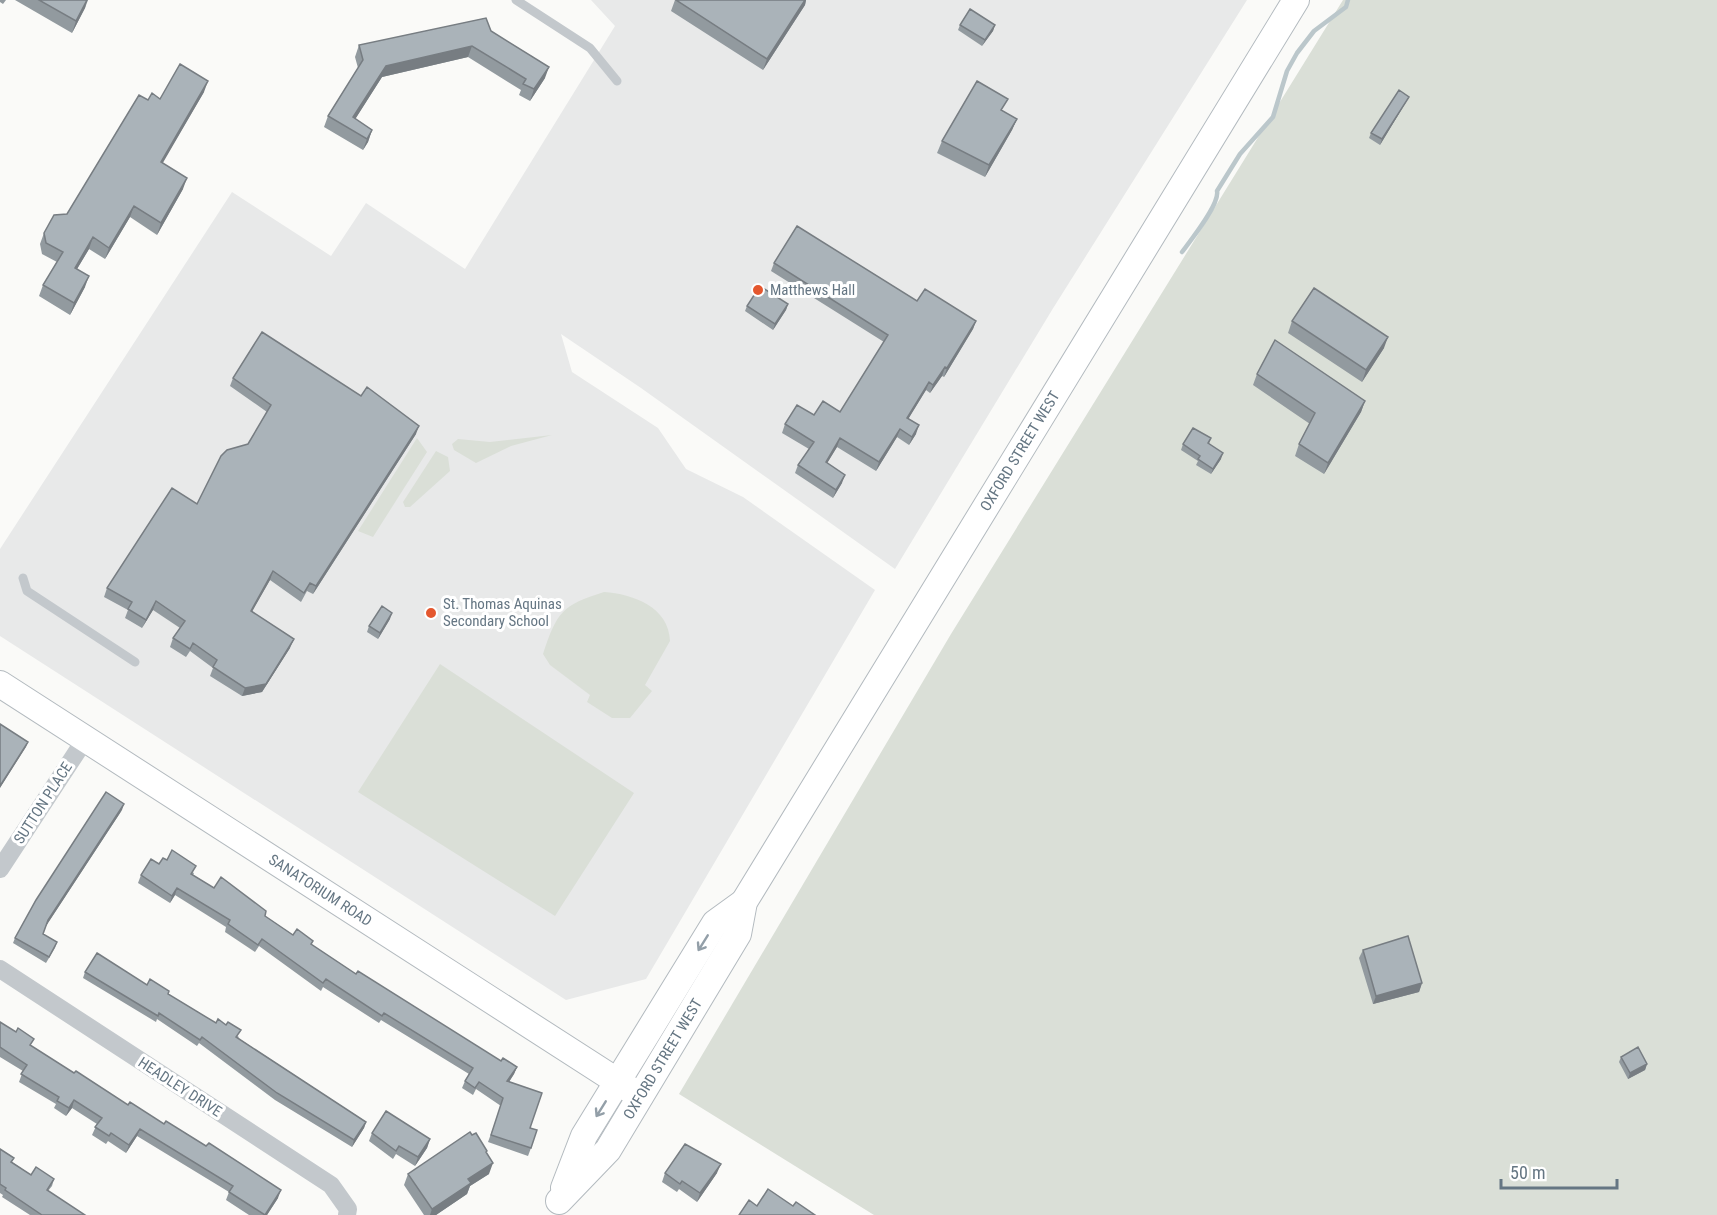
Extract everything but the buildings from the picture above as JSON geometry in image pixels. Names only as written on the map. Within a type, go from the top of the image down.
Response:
[{"type":"main road","name":"OXFORD STREET WEST","points":[[555,1208],[608,1150],[738,934],[744,902],[1296,0]]},
{"type":"main road","name":"SANATORIUM ROAD","points":[[0,684],[640,1096]]},
{"type":"main road","name":"OXFORD STREET WEST","points":[[555,1208],[584,1136],[715,923],[744,902]]},
{"type":"street","name":"SUTTON PLACE","points":[[0,869],[86,738]]},
{"type":"street","name":"HEADLEY DRIVE","points":[[0,969],[331,1185],[348,1209],[346,1215]]},
{"type":"lane","points":[[516,0],[590,48],[617,81]]},
{"type":"lane","points":[[23,578],[27,591],[135,662]]},
{"type":"shaded area","name":"St. Thomas Aquinas Secondary School","points":[[591,0],[1247,0],[1052,310],[895,569],[641,388],[561,334],[572,372],[658,428],[686,469],[743,497],[875,590],[646,979],[566,1000],[0,636],[0,549],[232,192],[331,256],[366,203],[465,269],[615,26]]},
{"type":"shaded area","points":[[1343,0],[1717,0],[1717,1215],[874,1215],[679,1094],[951,634]]},
{"type":"shaded area","points":[[552,435],[511,446],[476,463],[454,450],[452,444],[458,439],[490,442]]},
{"type":"shaded area","points":[[417,438],[427,452],[373,537],[358,531]]},
{"type":"shaded area","points":[[436,451],[448,457],[450,471],[410,507],[405,507],[403,502]]},
{"type":"shaded area","points":[[604,592],[637,599],[648,605],[663,619],[668,629],[670,641],[645,685],[652,691],[630,718],[612,718],[587,702],[590,695],[550,665],[543,654],[557,619],[563,612],[579,601]]},
{"type":"shaded area","points":[[440,664],[634,793],[555,916],[358,792]]},
{"type":"waterway","points":[[1182,252],[1210,213],[1217,197],[1217,191],[1240,154],[1273,117],[1287,71],[1297,53],[1314,31],[1346,7],[1348,0]]},
{"type":"place","name":"Matthews Hall","points":[[758,290]]},
{"type":"place","name":"St. Thomas Aquinas Secondary School","points":[[431,613]]}]
